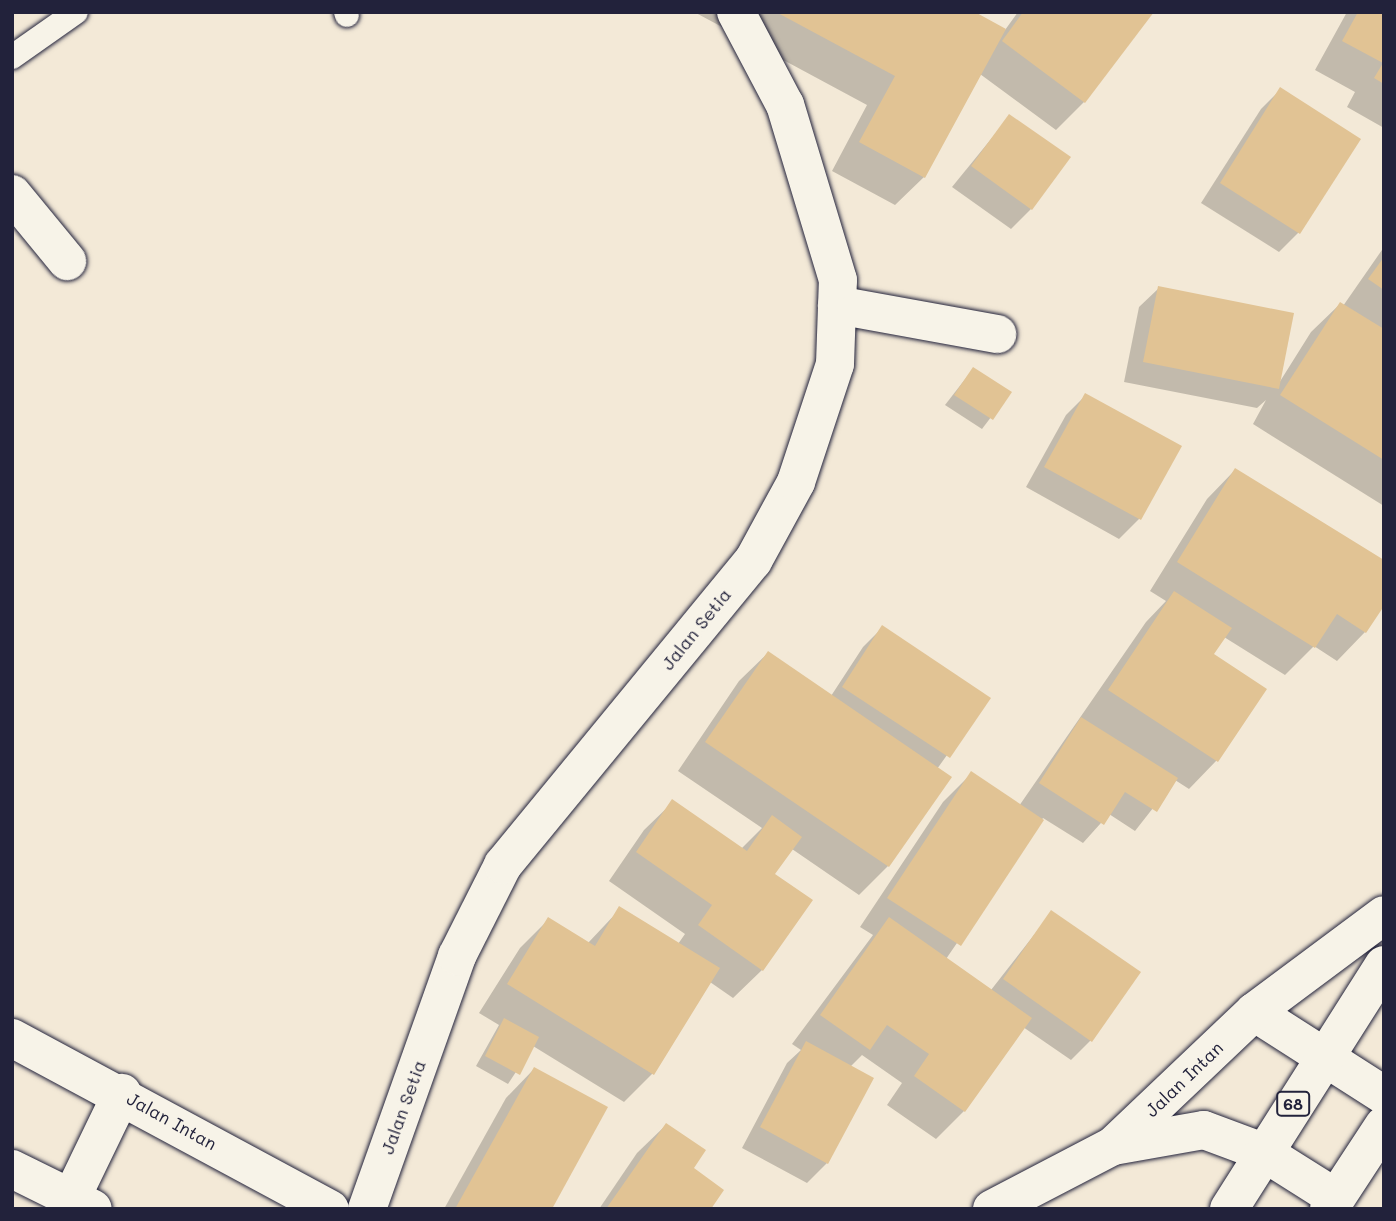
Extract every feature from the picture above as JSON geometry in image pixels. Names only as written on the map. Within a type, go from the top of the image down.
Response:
[{"type":"street","name":"Jalan Setia","points":[[367,1209],[457,956],[503,865],[753,561],[796,482],[835,364],[838,280],[786,104],[736,12]]},
{"type":"street","points":[[12,194],[67,261]]},
{"type":"street","points":[[837,305],[997,334]]},
{"type":"street","name":"Jalan Intan","points":[[992,1209],[1113,1146],[1254,1012],[1384,915]]},
{"type":"street","name":"68","points":[[1229,1209],[1323,1056],[1384,965]]},
{"type":"street","points":[[1254,1012],[1384,1095]]},
{"type":"street","name":"Jalan Intan","points":[[12,1038],[122,1093],[330,1209]]},
{"type":"street","points":[[12,1169],[77,1205],[122,1093]]},
{"type":"street","points":[[1333,1203],[1384,1125]]},
{"type":"street","name":"Jalan Intan","points":[[1113,1146],[1204,1130],[1263,1152],[1333,1203]]},
{"type":"lane","points":[[12,57],[76,12]]},
{"type":"building","points":[[776,12],[975,12],[1006,29],[925,178],[859,142],[895,76]]},
{"type":"building","points":[[1023,12],[1154,12],[1085,103],[1002,41]]},
{"type":"building","points":[[1358,12],[1384,12],[1384,84],[1374,78],[1383,63],[1342,41]]},
{"type":"building","points":[[1280,87],[1361,139],[1300,234],[1220,183]]},
{"type":"building","points":[[1009,114],[1071,157],[1032,210],[971,166]]},
{"type":"building","points":[[1384,257],[1384,290],[1368,279]]},
{"type":"building","points":[[1158,286],[1294,313],[1279,389],[1143,362]]},
{"type":"building","points":[[1340,302],[1384,329],[1384,460],[1280,395]]},
{"type":"building","points":[[973,367],[1012,392],[993,420],[954,395]]},
{"type":"building","points":[[1085,393],[1182,446],[1141,520],[1044,467]]},
{"type":"building","points":[[1235,468],[1384,560],[1384,606],[1366,633],[1337,614],[1315,648],[1177,562]]},
{"type":"building","points":[[1174,591],[1232,628],[1214,654],[1267,689],[1218,762],[1108,690]]},
{"type":"building","points":[[882,625],[991,698],[950,758],[842,687]]},
{"type":"building","points":[[768,651],[952,777],[889,867],[705,742]]},
{"type":"building","points":[[1081,717],[1178,778],[1157,812],[1125,792],[1104,825],[1039,783]]},
{"type":"building","points":[[971,771],[1044,820],[961,946],[887,898]]},
{"type":"building","points":[[672,799],[747,851],[772,815],[802,837],[775,874],[813,900],[763,971],[698,925],[712,905],[636,852]]},
{"type":"building","points":[[619,906],[720,968],[654,1075],[507,984],[548,917],[595,946]]},
{"type":"building","points":[[1051,910],[1141,972],[1092,1042],[1003,979]]},
{"type":"building","points":[[889,917],[1032,1018],[965,1112],[914,1076],[929,1054],[887,1025],[870,1050],[820,1015]]},
{"type":"building","points":[[504,1018],[539,1037],[520,1075],[485,1056]]},
{"type":"building","points":[[806,1041],[874,1078],[828,1164],[760,1127]]},
{"type":"building","points":[[534,1067],[608,1107],[552,1209],[455,1209]]},
{"type":"building","points":[[666,1123],[706,1150],[694,1168],[724,1190],[711,1209],[606,1209]]}]
